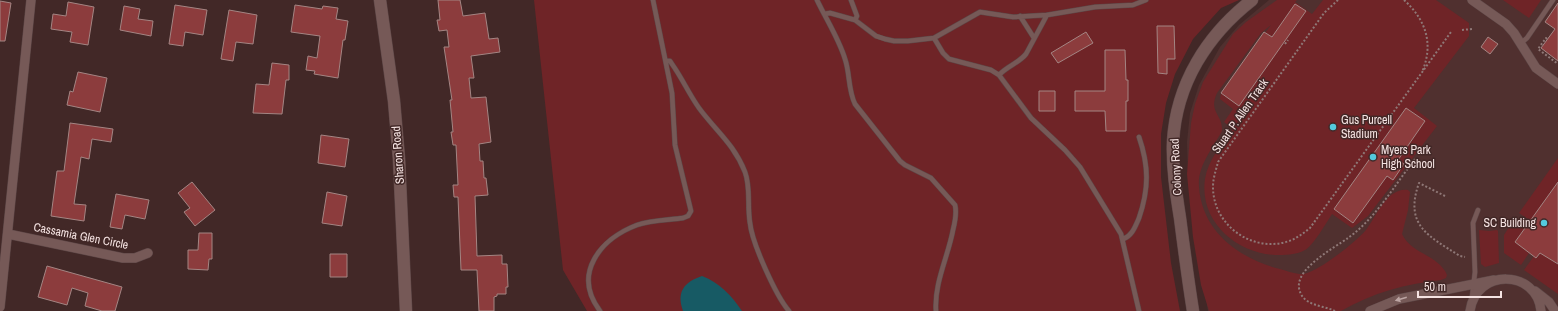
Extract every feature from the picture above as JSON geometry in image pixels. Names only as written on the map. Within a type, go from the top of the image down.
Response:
[{"type":"street","points":[[0,307],[31,0]]},
{"type":"street","name":"Sharon Road","points":[[380,0],[393,93],[399,159],[406,311]]},
{"type":"street","name":"Colony Road","points":[[1193,311],[1174,168],[1173,141],[1176,117],[1186,84],[1204,50],[1226,22],[1252,0]]},
{"type":"street","points":[[1472,0],[1506,24],[1514,33],[1536,68],[1558,84]]},
{"type":"street","name":"Cassamia Glen Circle","points":[[8,234],[123,258],[134,258],[148,253]]},
{"type":"street","points":[[1370,311],[1399,299],[1505,278],[1516,280],[1526,285],[1549,302],[1554,311]]},
{"type":"street","points":[[1471,307],[1476,293],[1484,285],[1494,280]]},
{"type":"street","points":[[1526,285],[1535,294],[1541,311]]},
{"type":"lane","points":[[600,311],[590,295],[588,282],[595,257],[604,246],[618,234],[637,225],[683,218],[688,216],[691,211],[675,145],[672,93],[653,1],[659,0]]},
{"type":"lane","points":[[817,0],[846,60],[852,96],[855,104],[900,161],[931,178],[955,205],[955,221],[949,248],[937,288],[936,311]]},
{"type":"lane","points":[[851,0],[857,16],[855,20]]},
{"type":"lane","points":[[824,14],[855,20],[876,36],[889,40],[908,41],[934,38],[978,13],[983,12],[1000,16],[1047,15],[1095,7],[1133,5],[1146,0]]},
{"type":"lane","points":[[1520,44],[1527,38],[1553,0]]},
{"type":"lane","points":[[999,75],[1006,68],[1024,57],[1047,15]]},
{"type":"lane","points":[[1020,16],[1034,38]]},
{"type":"lane","points":[[934,38],[943,53],[949,59],[991,70],[999,75],[1031,118],[1062,147],[1080,167],[1121,234],[1139,311]]},
{"type":"lane","points":[[666,61],[670,61],[699,108],[730,143],[739,159],[747,179],[750,223],[754,240],[778,294],[789,311]]},
{"type":"lane","points":[[1123,239],[1130,235],[1135,228],[1147,186],[1146,164],[1139,137]]},
{"type":"lane","points":[[1471,307],[1475,272],[1473,224],[1478,210]]},
{"type":"path","name":"Stuart P. Allen Track","points":[[1338,0],[1324,13],[1218,162],[1213,186],[1217,209],[1230,228],[1239,235],[1260,243],[1283,242],[1301,235],[1310,228],[1452,32]]},
{"type":"path","name":"Stuart P. Allen Track","points":[[1404,0],[1419,16],[1427,38],[1426,60],[1417,80]]},
{"type":"path","points":[[1462,30],[1472,29]]},
{"type":"path","points":[[1547,39],[1546,38],[1538,49],[1558,64]]},
{"type":"path","points":[[1286,44],[1288,40]]},
{"type":"path","points":[[1335,311],[1310,303],[1305,299],[1299,288],[1299,281],[1302,275],[1306,269],[1363,225],[1415,159]]},
{"type":"path","points":[[1445,196],[1419,183],[1415,194],[1414,210],[1419,223],[1429,236],[1460,256],[1465,257]]},
{"type":"shaded area","points":[[534,0],[1239,0],[1221,8],[1193,39],[1175,74],[1166,103],[1161,134],[1161,177],[1171,263],[1180,311],[587,311],[563,270]]},
{"type":"shaded area","name":"Myers Park High School","points":[[1269,0],[1558,0],[1558,311],[1208,311],[1188,172],[1187,142],[1190,113],[1199,85],[1220,47],[1239,25]]},
{"type":"shaded area","name":"Gus Purcell Stadium","points":[[1277,0],[1297,0],[1295,2],[1312,14],[1323,0],[1436,0],[1469,23],[1469,36],[1414,108],[1437,126],[1368,216],[1352,228],[1332,214],[1308,248],[1294,254],[1275,255],[1261,253],[1247,248],[1234,241],[1223,232],[1214,221],[1208,208],[1205,194],[1205,179],[1209,165],[1216,152],[1233,129],[1224,122],[1233,109],[1220,99],[1221,93],[1271,25],[1261,33],[1217,93],[1214,105],[1222,125],[1222,131],[1203,165],[1199,179],[1202,203],[1207,217],[1215,230],[1238,251],[1265,264],[1292,273],[1304,274],[1319,268],[1328,262],[1361,235],[1383,204],[1394,193],[1401,190],[1408,190],[1410,192],[1408,210],[1402,234],[1406,241],[1412,246],[1443,268],[1447,275],[1446,278],[1389,290],[1365,299],[1341,311],[1209,311],[1201,285],[1193,237],[1187,174],[1191,123],[1195,104],[1203,82],[1233,34],[1246,22]]},
{"type":"shaded area","points":[[1503,0],[1541,0],[1529,18]]},
{"type":"shaded area","points":[[1558,158],[1558,182],[1531,221],[1519,213]]},
{"type":"shaded area","points":[[1515,218],[1526,226],[1515,242],[1529,253],[1521,265],[1504,253],[1504,235]]},
{"type":"shaded area","points":[[1479,230],[1498,231],[1499,263],[1485,267],[1481,264]]},
{"type":"shaded area","points":[[1540,253],[1558,264],[1558,294],[1524,270],[1534,256],[1537,258]]},
{"type":"water","points":[[702,276],[725,290],[742,311],[683,311],[680,298],[683,289],[690,281]]},
{"type":"building","points":[[438,0],[460,0],[463,16],[485,13],[489,39],[498,38],[500,52],[471,56],[474,78],[469,78],[471,98],[486,97],[491,142],[479,144],[480,161],[483,161],[484,178],[486,178],[488,195],[475,196],[477,256],[502,255],[502,264],[507,264],[508,287],[506,287],[506,294],[497,294],[497,296],[494,297],[494,311],[479,311],[477,270],[461,270],[458,197],[454,197],[453,185],[458,185],[456,145],[453,145],[451,132],[453,132],[450,100],[452,100],[444,47],[449,47],[447,30],[439,31],[437,20],[440,20]]},
{"type":"building","points":[[0,1],[11,3],[5,41],[0,41]]},
{"type":"building","points":[[68,2],[94,7],[88,45],[70,42],[72,32],[51,29],[53,14],[66,16]]},
{"type":"building","points":[[1558,3],[1558,61],[1541,48],[1555,29],[1545,22]]},
{"type":"building","points":[[1295,4],[1306,11],[1239,106],[1221,93],[1264,32],[1272,37]]},
{"type":"building","points":[[175,5],[207,10],[203,35],[185,32],[183,46],[169,44]]},
{"type":"building","points":[[295,5],[322,9],[323,6],[338,8],[336,19],[348,21],[345,40],[343,40],[338,78],[314,74],[315,71],[306,70],[308,56],[317,58],[320,36],[291,32]]},
{"type":"building","points":[[124,6],[140,9],[138,19],[153,21],[151,36],[120,30]]},
{"type":"building","points":[[229,10],[257,15],[253,44],[236,42],[233,61],[221,59]]},
{"type":"building","points":[[1157,26],[1174,26],[1175,59],[1167,59],[1167,74],[1158,73]]},
{"type":"building","points":[[1086,32],[1093,43],[1058,63],[1051,53]]},
{"type":"building","points":[[1488,37],[1498,44],[1490,54],[1481,47]]},
{"type":"building","points":[[1105,50],[1125,50],[1126,80],[1128,80],[1126,131],[1106,131],[1105,111],[1075,111],[1075,91],[1105,91]]},
{"type":"building","points":[[272,63],[289,65],[289,80],[286,80],[282,114],[253,113],[256,84],[269,85]]},
{"type":"building","points":[[78,72],[107,78],[100,112],[67,105],[70,91],[73,92]]},
{"type":"building","points":[[1039,91],[1055,91],[1055,111],[1039,111]]},
{"type":"building","points":[[1406,108],[1425,121],[1398,160],[1404,164],[1393,180],[1387,176],[1353,223],[1334,209]]},
{"type":"building","points":[[70,123],[113,129],[111,142],[92,139],[89,159],[81,157],[74,204],[86,205],[84,221],[51,216],[57,171],[64,171]]},
{"type":"building","points":[[321,135],[349,139],[345,167],[318,163]]},
{"type":"building","points":[[192,182],[215,210],[195,226],[184,212],[190,208],[178,193]]},
{"type":"building","name":"SC Building","points":[[1558,182],[1558,264],[1540,253],[1536,258],[1515,242]]},
{"type":"building","points":[[327,192],[347,196],[342,226],[322,223]]},
{"type":"building","points":[[116,194],[149,200],[145,219],[125,215],[122,229],[110,227]]},
{"type":"building","points":[[199,233],[212,233],[212,259],[209,259],[208,270],[188,269],[188,250],[198,250]]},
{"type":"building","points":[[330,254],[347,254],[347,277],[330,277]]},
{"type":"building","points":[[47,266],[122,287],[115,311],[102,311],[85,306],[88,293],[72,288],[67,305],[38,297]]},
{"type":"place","name":"Gus Purcell Stadium","points":[[1333,127]]},
{"type":"place","name":"Myers Park High School","points":[[1373,157]]},
{"type":"place","name":"SC Building","points":[[1544,223]]}]
